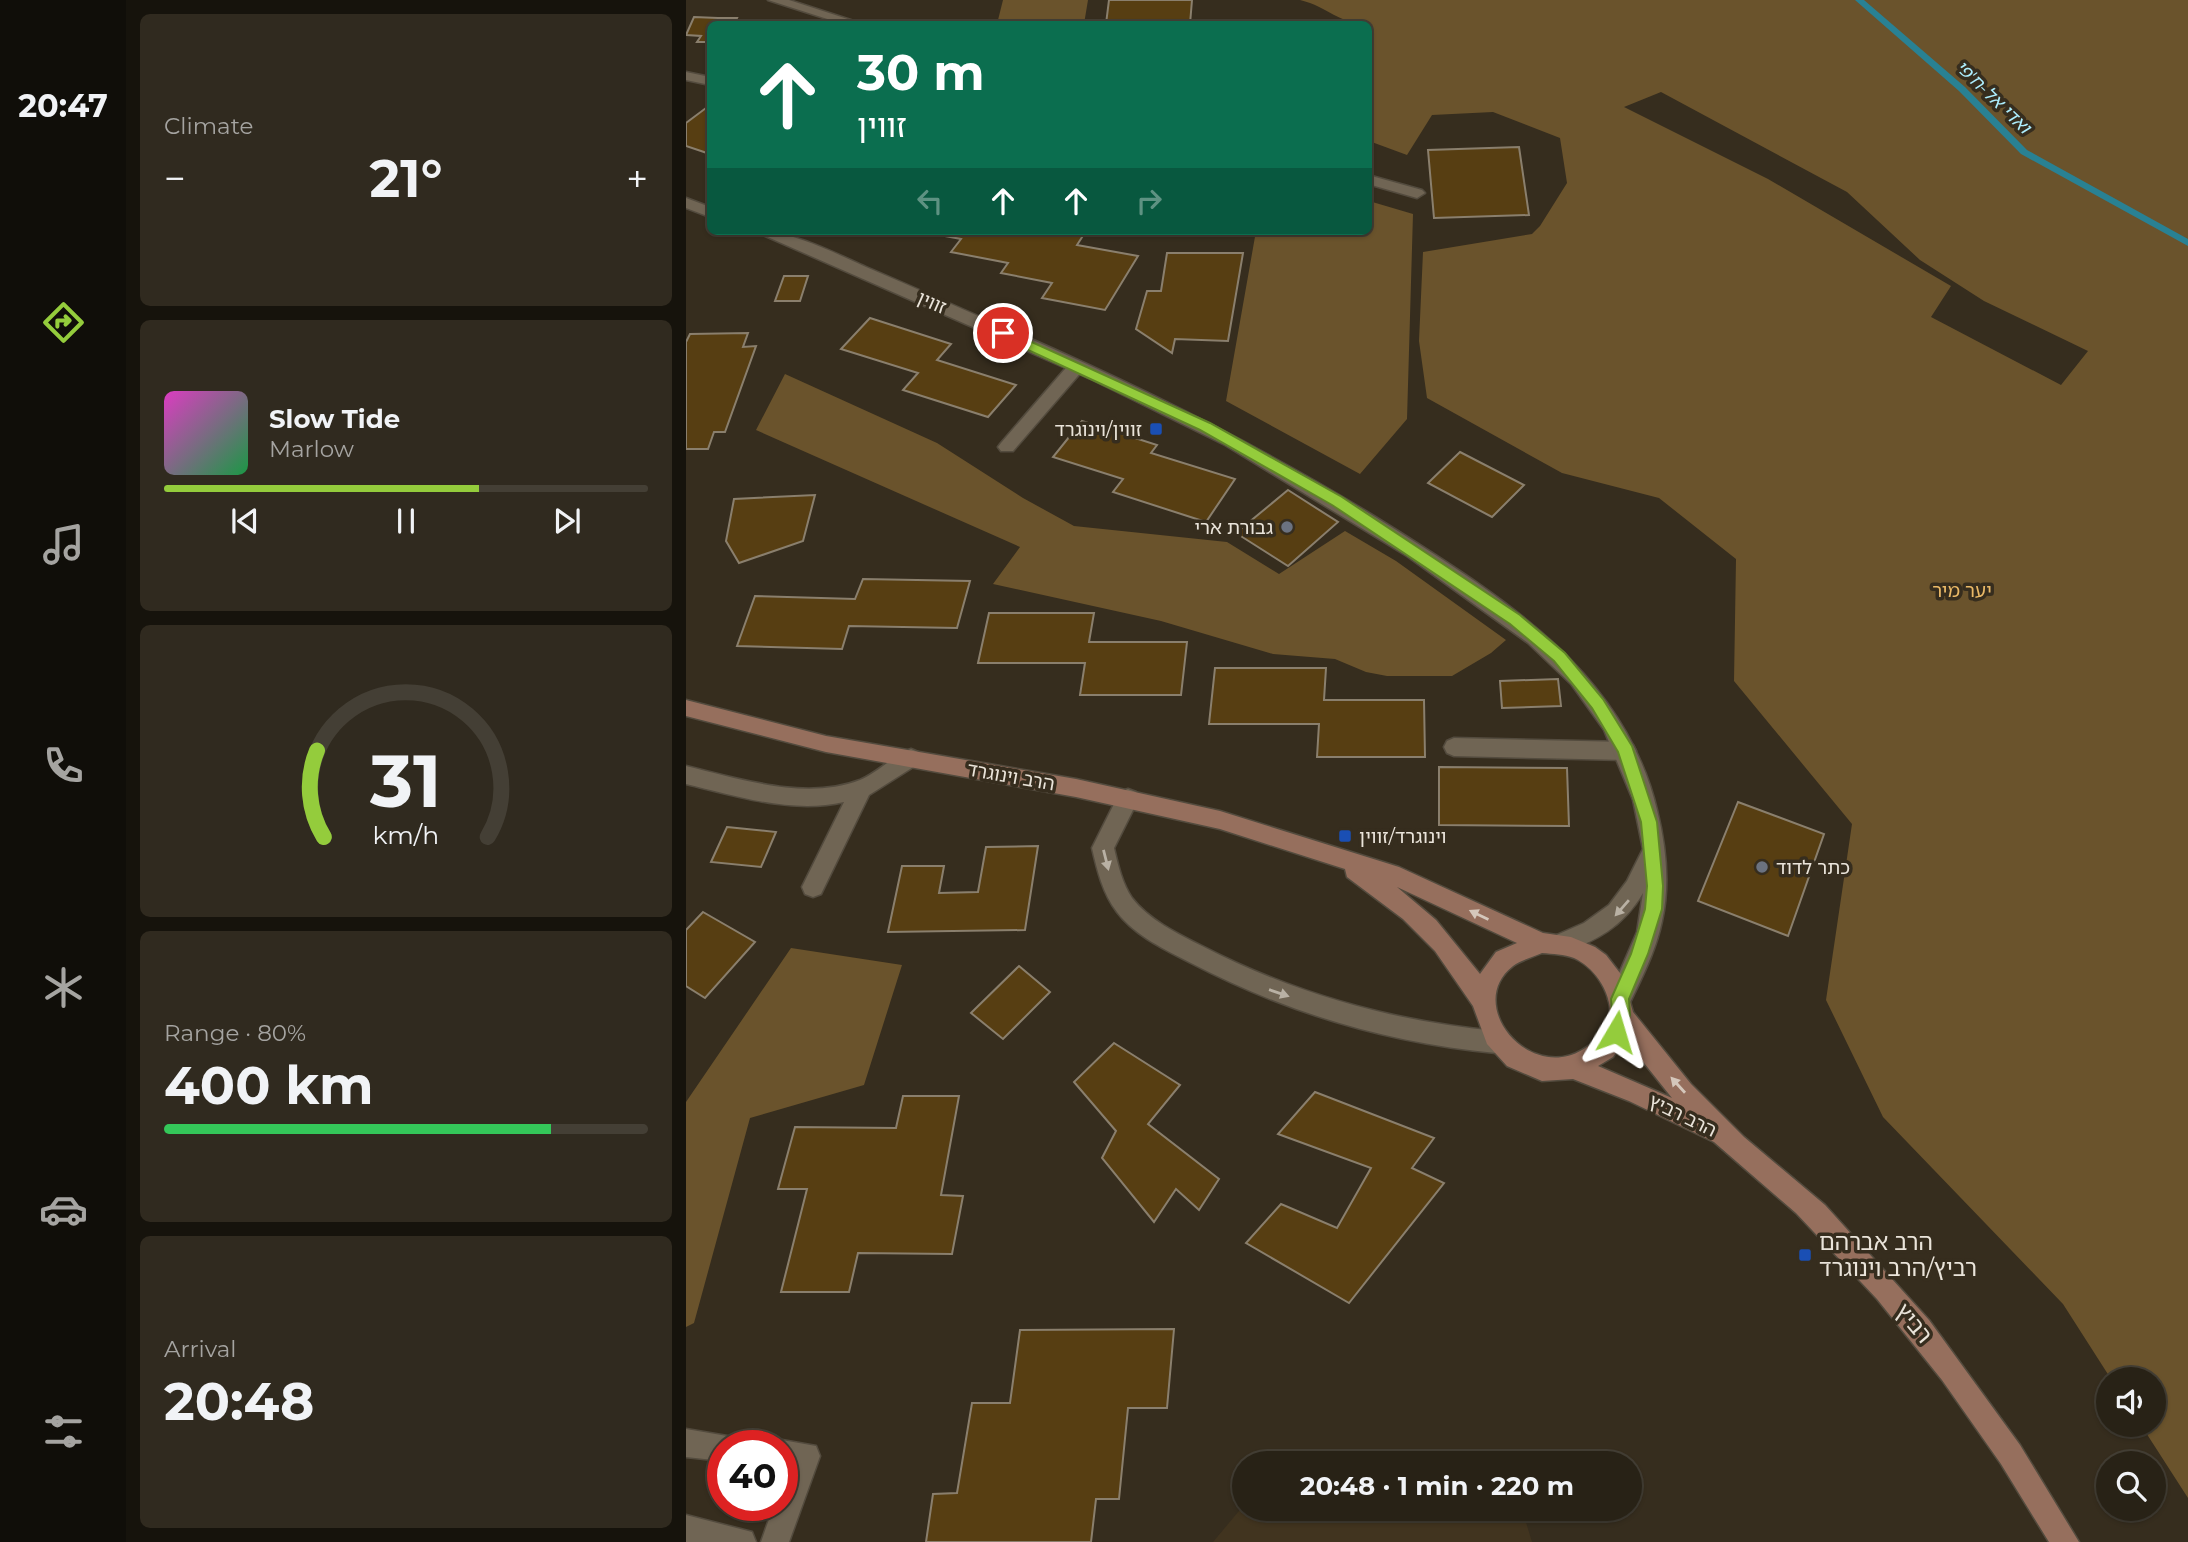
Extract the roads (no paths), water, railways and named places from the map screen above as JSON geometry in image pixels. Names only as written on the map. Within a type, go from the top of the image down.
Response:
[{"type":"street","points":[[775,0],[846,21]]},
{"type":"street","points":[[686,76],[707,80]]},
{"type":"street","points":[[1372,180],[1417,193]]},
{"type":"street","points":[[686,203],[707,211]]},
{"type":"street","name":"זווין","points":[[773,235],[830,256],[1077,366],[1205,427],[1337,501],[1515,620],[1559,657],[1598,703],[1626,751],[1643,800],[1653,848],[1655,886],[1651,919],[1620,1007]]},
{"type":"street","points":[[1007,447],[1077,366]]},
{"type":"street","name":"הרב וינוגרד","points":[[686,708],[827,744],[1128,798],[1245,827],[1427,889],[1551,944]]},
{"type":"street","points":[[1454,747],[1626,751]]},
{"type":"street","points":[[686,775],[779,796],[861,789],[911,758]]},
{"type":"street","points":[[813,887],[861,789]]},
{"type":"street","points":[[1128,798],[1103,848],[1109,872],[1129,910],[1174,943],[1266,989],[1333,1012],[1415,1032],[1496,1042]]},
{"type":"street","points":[[1551,944],[1576,948],[1599,961],[1615,984],[1620,1007],[1609,1046],[1588,1062],[1573,1068],[1534,1068],[1515,1059],[1496,1042],[1486,1023],[1483,1001],[1487,983],[1507,957],[1523,948],[1551,944],[1595,931],[1613,918],[1640,881],[1653,848]]},
{"type":"street","name":"הרב וינוגרד","points":[[1333,855],[1398,900],[1426,924],[1467,971],[1483,1001]]},
{"type":"street","name":"הרב רביץ","points":[[1620,1007],[1661,1066],[1724,1135]]},
{"type":"street","name":"הרב רביץ","points":[[1573,1068],[1637,1093],[1724,1135]]},
{"type":"street","name":"רביץ","points":[[1724,1135],[1815,1213],[1921,1329],[2030,1482],[2065,1542]]},
{"type":"street","points":[[686,1443],[707,1445]]},
{"type":"street","points":[[798,1455],[806,1456],[798,1478]]},
{"type":"street","points":[[775,1542],[783,1521]]},
{"type":"street","points":[[686,1529],[742,1542]]},
{"type":"waterway","name":"ואדי אל-ח'פי","points":[[1859,0],[1962,89],[2024,152],[2188,243]]},
{"type":"place","name":"זווין/וינוגרד","points":[[1156,429]]},
{"type":"place","name":"גבורת ארי","points":[[1287,527]]},
{"type":"place","name":"וינוגרד/זווין","points":[[1345,836]]},
{"type":"place","name":"כתר לדוד","points":[[1762,867]]},
{"type":"place","name":"הרב אברהם רביץ/הרב וינוגרד","points":[[1805,1255]]},
{"type":"park label","name":"יער מיר","points":[[1962,590]]}]
